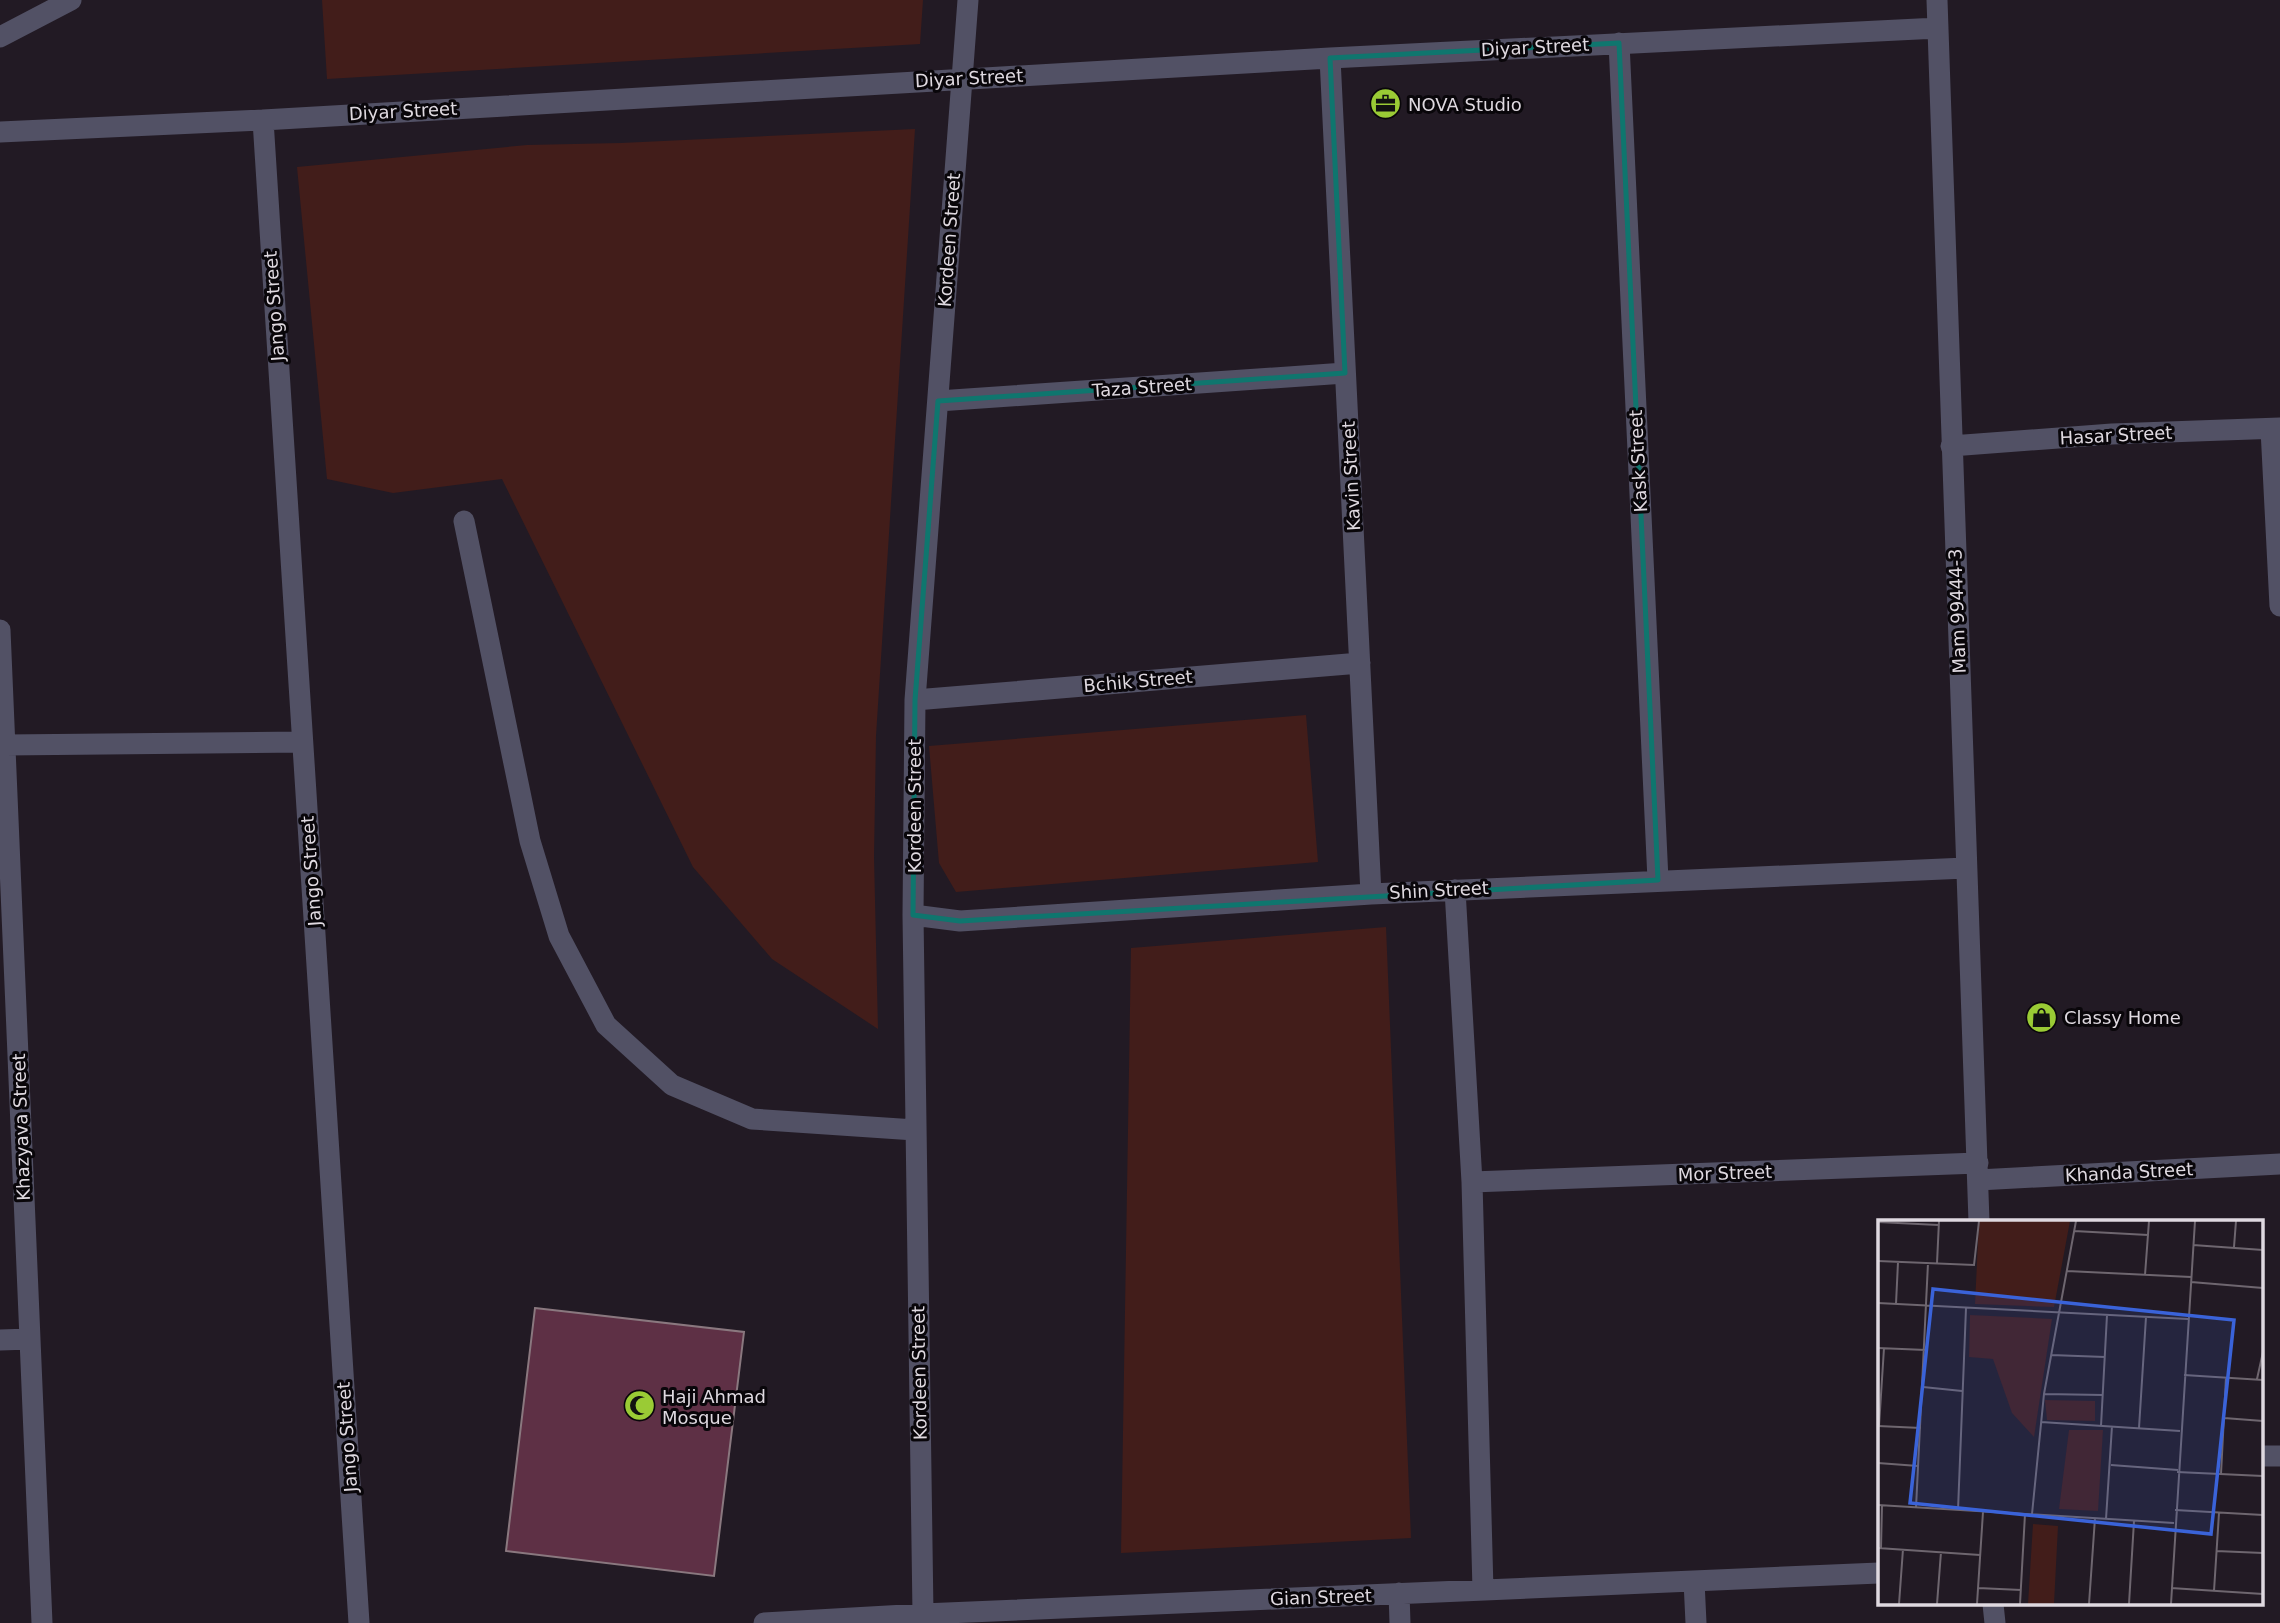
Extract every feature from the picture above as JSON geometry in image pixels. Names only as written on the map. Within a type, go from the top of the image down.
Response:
[{"type":"street","points":[[0,37],[71,0]]},
{"type":"street","name":"Kordeen Street","points":[[923,1614],[913,915],[915,700],[968,0]]},
{"type":"street","name":"Mam 99444-3","points":[[1937,0],[1979,1220]]},
{"type":"street","name":"Diyar Street","points":[[0,132],[262,120],[1330,58],[1938,28]]},
{"type":"street","name":"Kask Street","points":[[1619,43],[1658,880]]},
{"type":"street","name":"Kavin Street","points":[[1330,58],[1371,894]]},
{"type":"street","name":"Jango Street","points":[[262,120],[359,1623]]},
{"type":"street","name":"Taza Street","points":[[938,401],[1345,373]]},
{"type":"street","points":[[2275,428],[2280,606]]},
{"type":"street","name":"Hasar Street","points":[[1951,446],[2112,434],[2275,428]]},
{"type":"street","points":[[464,521],[530,841],[559,936],[606,1025],[672,1085],[752,1119],[915,1130]]},
{"type":"street","name":"Khazyava Street","points":[[0,631],[5,745],[9,1052],[30,1339],[42,1623]]},
{"type":"street","name":"Bchik Street","points":[[915,700],[1360,663]]},
{"type":"street","points":[[5,745],[302,742]]},
{"type":"street","name":"Shin Street","points":[[913,915],[960,921],[1371,894],[1966,868]]},
{"type":"street","points":[[1455,890],[1472,1182],[1483,1590]]},
{"type":"street","name":"Khanda Street","points":[[1978,1172],[2280,1164]]},
{"type":"street","name":"Mor Street","points":[[1472,1182],[1978,1172]]},
{"type":"street","points":[[0,1340],[30,1339]]},
{"type":"street","points":[[2262,1456],[2280,1455]]},
{"type":"street","name":"Gian Street","points":[[764,1623],[1878,1573]]},
{"type":"street","points":[[1694,1581],[1696,1623]]},
{"type":"street","points":[[1399,1594],[1400,1623]]},
{"type":"highlighted area","points":[[1619,43],[1658,880],[960,921],[913,915],[915,700],[938,401],[1345,373],[1330,58]]},
{"type":"shaded area","points":[[322,0],[923,0],[920,44],[327,79]]},
{"type":"shaded area","points":[[915,129],[876,736],[874,857],[878,1029],[772,959],[693,867],[502,479],[393,493],[327,479],[297,167],[527,145]]},
{"type":"shaded area","points":[[1306,715],[1318,862],[956,892],[939,863],[929,746]]},
{"type":"shaded area","points":[[1386,927],[1411,1538],[1121,1553],[1131,948]]},
{"type":"building","points":[[535,1308],[744,1332],[714,1576],[506,1551]]},
{"type":"place","name":"NOVA Studio","points":[[1385,104]]},
{"type":"place","name":"Classy Home","points":[[2041,1017]]},
{"type":"place","name":"Haji Ahmad Mosque","points":[[639,1406]]}]
